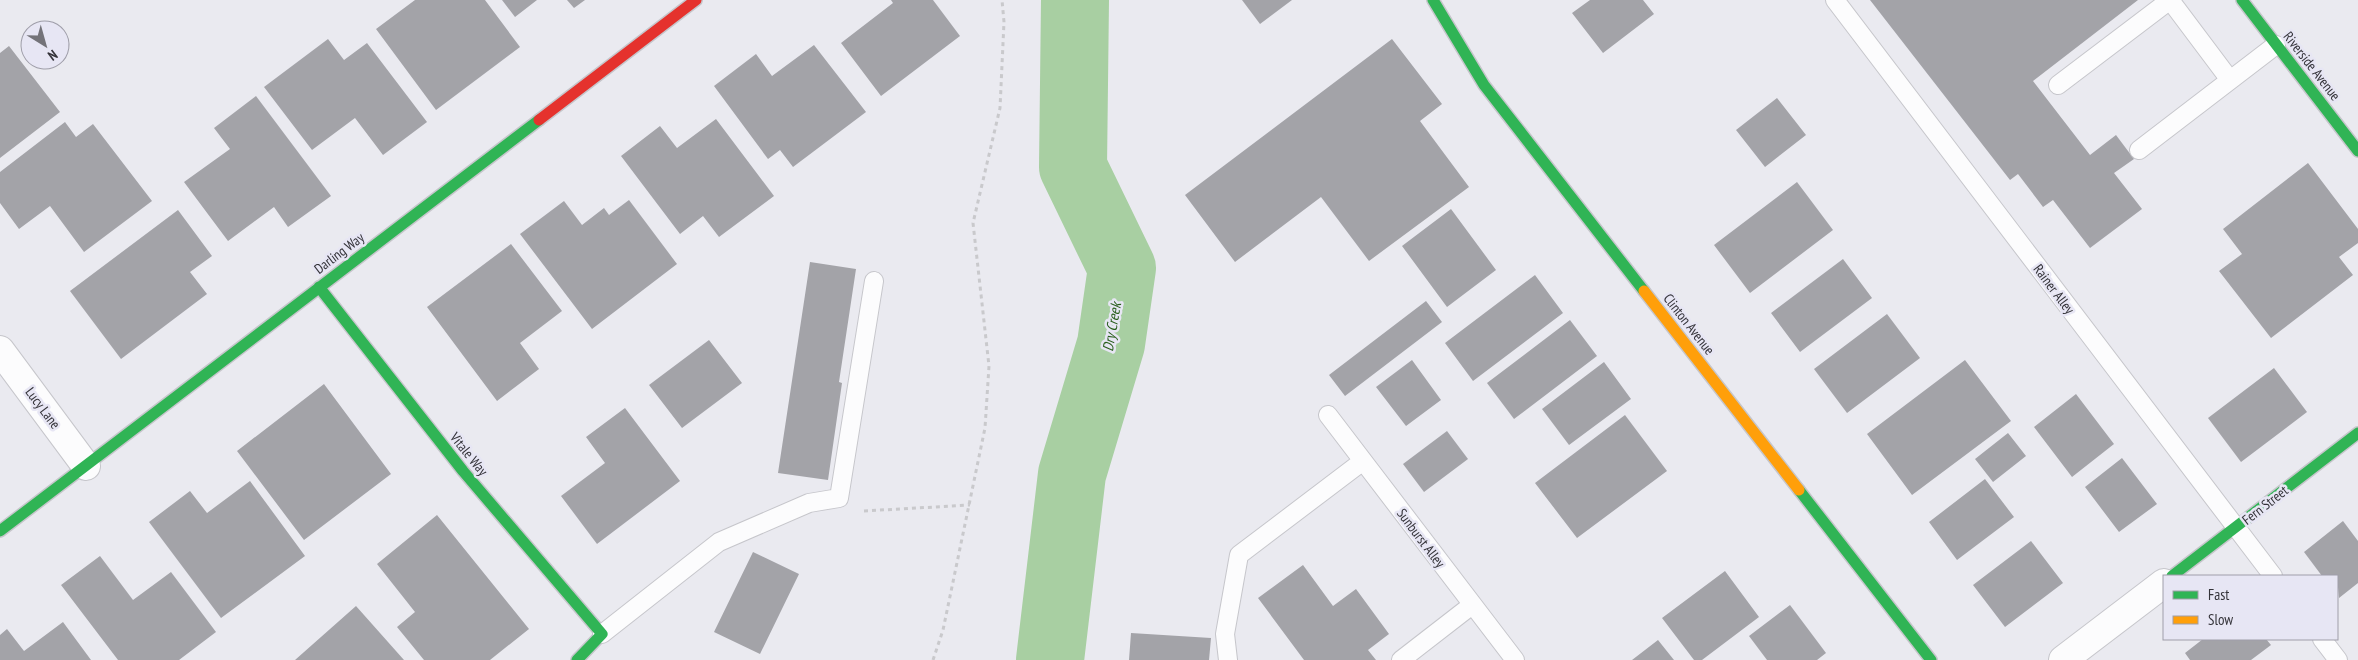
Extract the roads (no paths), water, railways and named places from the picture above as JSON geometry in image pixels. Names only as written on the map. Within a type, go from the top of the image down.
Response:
[{"type":"street","name":"Darling Way","points":[[0,532],[696,0]]},
{"type":"street","name":"Clinton Avenue","points":[[1433,0],[1484,85],[1931,660]]},
{"type":"street","name":"Riverside Avenue","points":[[2242,0],[2358,150]]},
{"type":"street","name":"Vitale Way","points":[[319,287],[463,471],[602,634]]},
{"type":"street","name":"Lucy Lane","points":[[0,350],[86,466]]},
{"type":"street","name":"Fern Street","points":[[2173,575],[2358,433]]},
{"type":"street","points":[[2064,660],[2163,583]]},
{"type":"street","points":[[577,660],[602,634]]},
{"type":"lane","name":"Rainer Alley","points":[[1835,0],[2272,575]]},
{"type":"lane","points":[[2058,85],[2170,0],[2230,80]]},
{"type":"lane","points":[[2138,150],[2276,45]]},
{"type":"lane","points":[[602,634],[719,542],[809,503],[839,498],[874,281]]},
{"type":"lane","name":"Sunburst Alley","points":[[1328,414],[1514,660]]},
{"type":"lane","points":[[1228,660],[1225,634],[1239,555],[1363,461]]},
{"type":"lane","points":[[1401,660],[1472,605]]},
{"type":"lane","points":[[2323,640],[2338,660]]},
{"type":"waterway","name":"Dry Creek","points":[[1050,660],[1072,474],[1111,344],[1122,268],[1073,167],[1075,0]]}]
